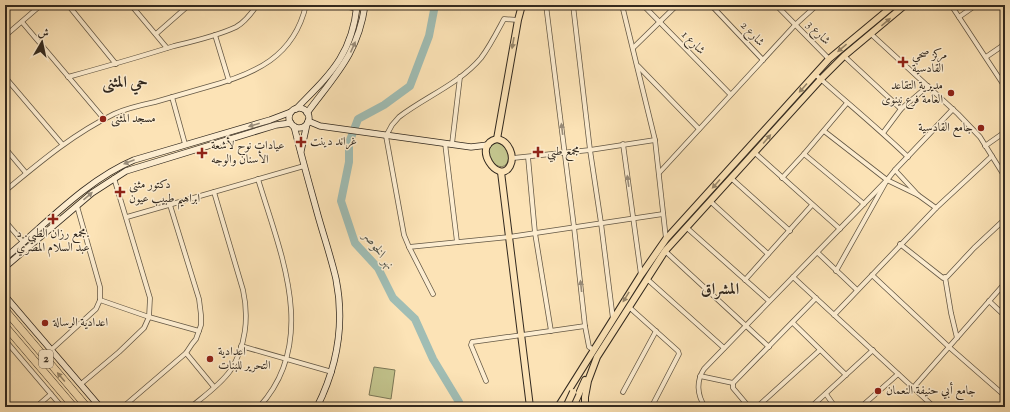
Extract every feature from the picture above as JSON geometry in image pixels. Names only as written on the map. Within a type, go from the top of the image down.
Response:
[{"type":"highway","name":"2","points":[[5,310],[87,407]]},
{"type":"highway","name":"2","points":[[5,326],[74,407]]},
{"type":"main road","points":[[497,139],[522,5]]},
{"type":"main road","points":[[563,399],[567,407],[575,394],[612,319],[640,274],[666,239],[828,59],[894,5]]},
{"type":"main road","points":[[558,407],[594,354],[629,307],[665,251],[821,79],[844,56],[905,5]]},
{"type":"main road","points":[[497,139],[506,143],[511,152],[512,158],[508,169],[501,172],[494,168],[487,157],[486,152],[488,145],[492,140],[497,139]]},
{"type":"main road","points":[[501,172],[530,407]]},
{"type":"main road","points":[[585,407],[585,397],[594,354]]},
{"type":"main road","points":[[573,407],[575,394]]},
{"type":"street","points":[[5,36],[41,5]]},
{"type":"street","points":[[68,5],[116,64]]},
{"type":"street","points":[[131,5],[167,48]]},
{"type":"street","points":[[156,34],[189,5]]},
{"type":"street","points":[[68,76],[116,64],[215,35],[236,27],[245,21],[257,5]]},
{"type":"street","points":[[5,190],[62,144],[104,119],[132,108],[229,81],[269,62],[284,48],[299,28],[306,5]]},
{"type":"street","points":[[317,407],[332,372],[340,315],[338,294],[333,267],[300,151],[289,118],[293,110],[328,76],[339,62],[352,33],[357,7],[340,5]]},
{"type":"street","points":[[300,151],[307,123],[307,113],[344,65],[358,34],[365,5]]},
{"type":"street","points":[[546,5],[585,326],[589,347],[594,354]]},
{"type":"street","points":[[573,5],[612,319]]},
{"type":"street","points":[[622,5],[655,140],[666,239]]},
{"type":"street","name":"شارع 1","points":[[643,5],[730,94]]},
{"type":"street","points":[[633,48],[677,5]]},
{"type":"street","name":"شارع 2","points":[[711,5],[763,60]]},
{"type":"street","name":"شارع 3","points":[[776,5],[828,59]]},
{"type":"street","points":[[659,173],[730,94],[795,25],[817,5]]},
{"type":"street","points":[[951,5],[1005,87]]},
{"type":"street","points":[[959,17],[976,5]]},
{"type":"street","points":[[433,294],[409,247],[402,223],[385,136],[399,117],[460,77],[480,58],[495,36],[504,18],[518,20]]},
{"type":"street","points":[[22,22],[104,119]]},
{"type":"street","points":[[871,34],[953,109],[980,137],[1005,177]]},
{"type":"street","points":[[215,35],[229,81]]},
{"type":"street","points":[[986,57],[1005,44]]},
{"type":"street","points":[[844,56],[901,109]]},
{"type":"street","points":[[637,65],[699,129]]},
{"type":"street","points":[[815,74],[883,133],[908,157]]},
{"type":"street","points":[[5,77],[62,144]]},
{"type":"street","points":[[452,144],[460,77]]},
{"type":"street","points":[[883,133],[901,109],[928,86]]},
{"type":"street","points":[[308,96],[308,99],[311,102],[316,102]]},
{"type":"street","points":[[172,97],[185,144]]},
{"type":"street","points":[[782,178],[847,103]]},
{"type":"street","points":[[5,258],[87,188],[111,171],[134,160],[270,120],[293,110],[304,109],[307,113]]},
{"type":"street","points":[[705,407],[699,394],[698,382],[704,369],[793,276],[818,253],[953,109]]},
{"type":"street","points":[[5,267],[92,193],[126,171],[138,166],[276,125],[292,125],[299,128],[307,123],[385,136],[452,144],[471,147],[480,151],[487,157]]},
{"type":"street","points":[[824,131],[887,180],[918,195],[936,208]]},
{"type":"street","points":[[985,146],[1005,132]]},
{"type":"street","points":[[512,158],[590,150],[655,140]]},
{"type":"street","points":[[445,143],[457,242]]},
{"type":"street","points":[[623,144],[640,274]]},
{"type":"street","points":[[471,147],[488,145]]},
{"type":"street","points":[[5,148],[26,173]]},
{"type":"street","points":[[755,153],[840,229]]},
{"type":"street","points":[[804,154],[864,204]]},
{"type":"street","points":[[834,314],[936,208],[992,156]]},
{"type":"street","points":[[528,157],[535,233],[551,331]]},
{"type":"street","points":[[126,217],[304,166]]},
{"type":"street","points":[[895,170],[918,195]]},
{"type":"street","points":[[81,384],[140,333],[150,317],[150,298],[114,178]]},
{"type":"street","points":[[731,178],[790,231]]},
{"type":"street","points":[[258,179],[284,266],[290,295],[292,327],[286,358],[274,386],[259,407]]},
{"type":"street","points":[[836,271],[887,180]]},
{"type":"street","points":[[191,407],[230,371],[241,346],[246,322],[243,290],[214,192]]},
{"type":"street","points":[[711,202],[768,254]]},
{"type":"street","points":[[123,407],[186,352],[196,339],[199,331],[201,315],[199,299],[170,204]]},
{"type":"street","points":[[745,280],[812,205]]},
{"type":"street","points":[[51,350],[96,309],[100,300],[100,287],[77,206]]},
{"type":"street","points":[[409,247],[509,237],[663,214]]},
{"type":"street","points":[[946,278],[974,248],[1005,219]]},
{"type":"street","points":[[5,221],[23,242]]},
{"type":"street","points":[[687,228],[769,301]]},
{"type":"street","points":[[900,244],[942,278],[946,278]]},
{"type":"street","points":[[665,251],[768,347]]},
{"type":"street","points":[[818,253],[857,290]]},
{"type":"street","points":[[872,274],[949,347],[1005,396]]},
{"type":"street","points":[[793,276],[932,406]]},
{"type":"street","points":[[946,278],[951,313],[957,338]]},
{"type":"street","points":[[647,279],[724,348]]},
{"type":"street","points":[[913,388],[1005,283]]},
{"type":"street","points":[[5,296],[100,407]]},
{"type":"street","points":[[733,383],[816,298]]},
{"type":"street","points":[[100,300],[150,317],[199,331]]},
{"type":"street","points":[[989,301],[1005,316]]},
{"type":"street","points":[[629,307],[678,351],[679,354],[652,406]]},
{"type":"street","points":[[793,323],[846,375]]},
{"type":"street","points":[[486,382],[471,345],[472,342],[585,326]]},
{"type":"street","points":[[623,392],[656,331]]},
{"type":"street","points":[[5,340],[62,407]]},
{"type":"street","points":[[241,346],[332,372]]},
{"type":"street","points":[[757,407],[820,350]]},
{"type":"street","points":[[811,407],[873,350]]},
{"type":"street","points":[[186,352],[214,387]]},
{"type":"street","points":[[861,407],[898,374]]},
{"type":"street","points":[[700,376],[733,383]]},
{"type":"street","points":[[733,383],[733,388],[749,407]]},
{"type":"street","points":[[36,407],[51,394]]},
{"type":"street","points":[[826,394],[835,407]]},
{"type":"green space","points":[[496,142],[504,147],[509,155],[508,161],[501,167],[492,162],[488,152],[490,146]]},
{"type":"green space","points":[[374,367],[395,370],[391,399],[369,395]]},
{"type":"waterway","name":"نهر الخوصر","points":[[435,5],[429,36],[410,86],[384,105],[358,119],[349,143],[349,162],[341,201],[355,243],[378,268],[393,298],[415,319],[433,359],[459,402],[460,407]]},
{"type":"place","name":"مركز صحي القادسية","points":[[903,62]]},
{"type":"place","name":"مديرية التقاعد العامة فرع نينوى","points":[[951,93]]},
{"type":"place","name":"مسجد المثنى","points":[[103,119]]},
{"type":"place","name":"جامع القادسية","points":[[981,128]]},
{"type":"place","name":"غراند دينت","points":[[301,142]]},
{"type":"place","name":"مجمع طبي","points":[[538,152]]},
{"type":"place","name":"عيادات نوح لأشعة الأسنان والوجه","points":[[202,153]]},
{"type":"place","name":"دكتور مثنى ابراهيم طبيب عيون","points":[[120,192]]},
{"type":"place","name":"مجمع رزان الطبي. د. عبد السلام المصري","points":[[53,219]]},
{"type":"place","name":"اعدادية الرسالة","points":[[45,323]]},
{"type":"place","name":"اعدادية التحرير للبنات","points":[[210,359]]},
{"type":"place","name":"جامع أبي حنيفة النعمان","points":[[878,391]]},
{"type":"district","name":"حي المثنى","points":[[125,83]]},
{"type":"district","name":"المشراق","points":[[720,290]]}]
